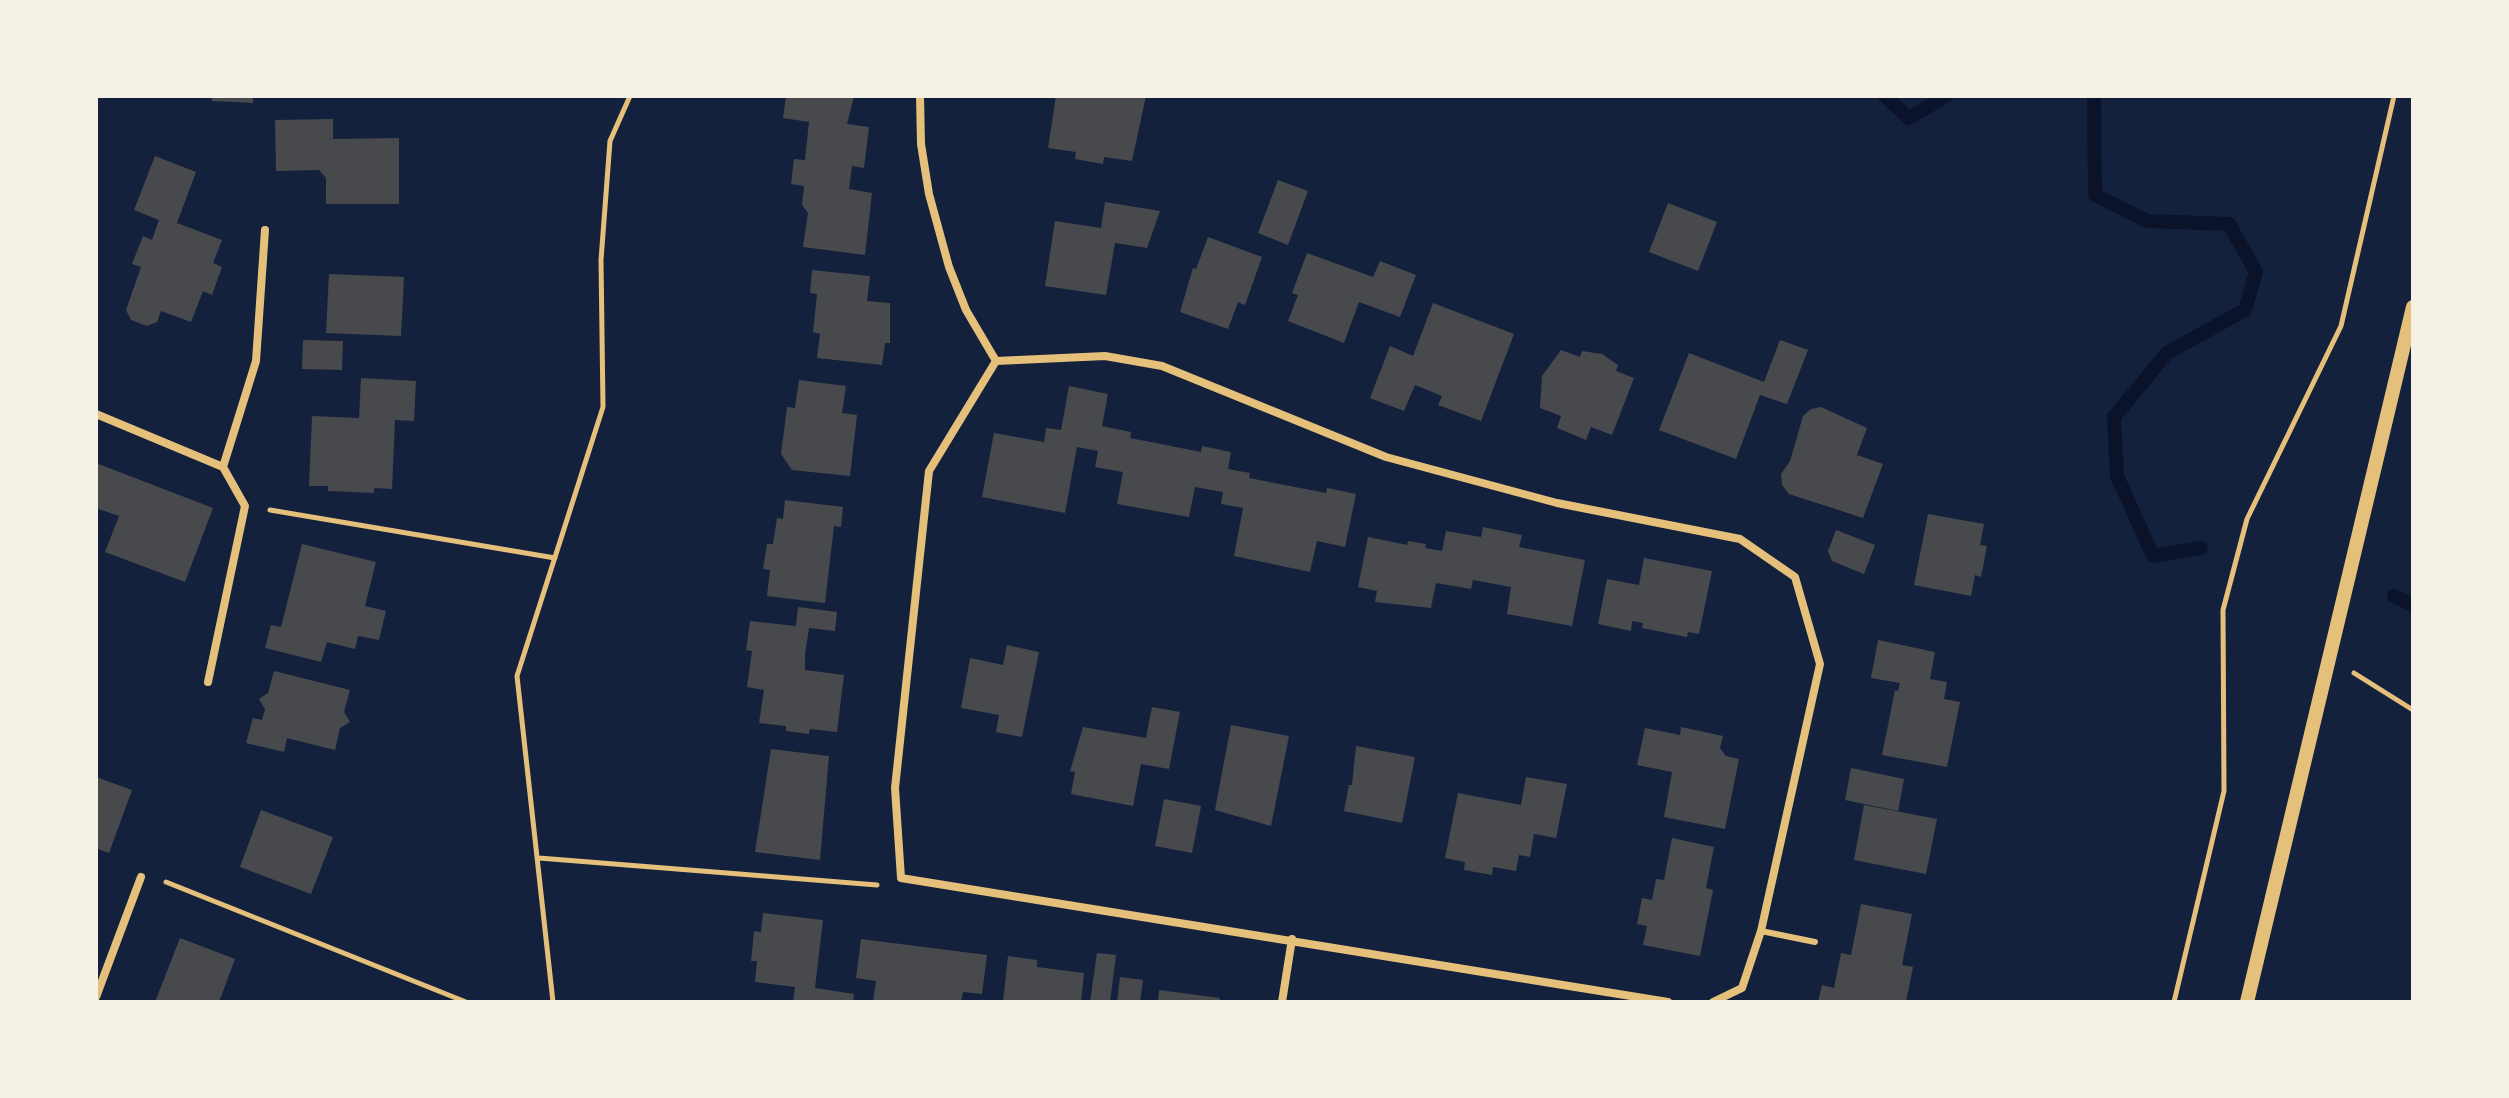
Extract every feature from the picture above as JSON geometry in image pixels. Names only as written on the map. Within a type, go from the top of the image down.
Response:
[{"type":"street","points":[[920,96],[927,182],[941,238],[966,310],[996,361]]},
{"type":"street","points":[[223,467],[256,361],[265,230]]},
{"type":"street","points":[[2247,1002],[2413,307]]},
{"type":"street","points":[[996,361],[1105,356],[1162,366],[1386,457],[1557,503],[1740,539],[1795,577],[1820,664],[1761,931],[1742,988],[1713,1002]]},
{"type":"street","points":[[996,361],[929,471],[895,788],[901,878],[1668,1002]]},
{"type":"street","points":[[96,414],[223,467],[245,506],[208,682]]},
{"type":"street","points":[[96,997],[100,971],[141,877]]},
{"type":"street","points":[[1282,1002],[1292,939]]},
{"type":"lane","points":[[1761,931],[1815,942]]},
{"type":"path","points":[[553,1002],[517,676],[603,407],[601,260],[610,141],[630,96]]},
{"type":"path","points":[[2174,1002],[2224,791],[2223,610],[2247,519],[2341,326],[2394,96]]},
{"type":"path","points":[[245,506],[555,558]]},
{"type":"path","points":[[2329,658],[2413,710]]},
{"type":"path","points":[[539,858],[870,887],[901,878]]},
{"type":"path","points":[[141,877],[167,882],[466,1002]]},
{"type":"building","points":[[212,96],[253,96],[253,103],[212,101]]},
{"type":"building","points":[[786,96],[854,96],[847,124],[869,127],[864,168],[852,166],[849,189],[872,193],[865,255],[803,247],[808,213],[802,205],[804,186],[791,184],[794,159],[805,160],[809,122],[783,118]]},
{"type":"building","points":[[1056,96],[1146,96],[1132,161],[1104,157],[1103,164],[1075,159],[1076,152],[1048,148]]},
{"type":"building","points":[[333,119],[333,139],[399,138],[399,204],[326,204],[326,178],[319,170],[276,171],[275,120]]},
{"type":"building","points":[[155,156],[196,172],[177,223],[222,240],[213,263],[222,267],[212,295],[203,291],[191,322],[161,311],[157,322],[147,326],[131,320],[126,310],[141,267],[132,264],[143,236],[152,240],[159,220],[134,210]]},
{"type":"building","points":[[1278,180],[1308,191],[1288,245],[1258,233]]},
{"type":"building","points":[[1105,202],[1160,211],[1147,248],[1115,243],[1106,295],[1045,286],[1055,221],[1101,228]]},
{"type":"building","points":[[1668,203],[1717,222],[1698,271],[1649,252]]},
{"type":"building","points":[[1208,237],[1262,257],[1245,305],[1238,302],[1228,329],[1180,312],[1193,268],[1196,269]]},
{"type":"building","points":[[1307,253],[1373,277],[1380,261],[1416,275],[1400,317],[1359,302],[1344,343],[1288,321],[1298,295],[1292,293]]},
{"type":"building","points":[[812,270],[870,276],[867,301],[890,303],[890,343],[885,343],[882,365],[817,358],[820,334],[813,332],[817,294],[810,293]]},
{"type":"building","points":[[329,274],[404,277],[401,336],[326,333]]},
{"type":"building","points":[[1433,303],[1514,334],[1481,421],[1438,405],[1442,396],[1415,385],[1404,411],[1370,398],[1390,346],[1413,356]]},
{"type":"building","points":[[303,340],[343,341],[342,370],[302,369]]},
{"type":"building","points":[[1780,340],[1808,350],[1787,404],[1760,395],[1736,459],[1659,430],[1689,353],[1764,382]]},
{"type":"building","points":[[1561,350],[1580,357],[1582,351],[1602,354],[1618,365],[1616,371],[1634,378],[1612,435],[1591,427],[1586,440],[1557,428],[1561,416],[1540,408],[1542,376]]},
{"type":"building","points":[[361,378],[416,381],[414,421],[395,420],[392,489],[374,488],[374,493],[328,491],[328,486],[309,486],[312,416],[359,418]]},
{"type":"building","points":[[799,380],[846,386],[842,413],[857,415],[850,476],[792,470],[781,454],[787,407],[795,408]]},
{"type":"building","points":[[1069,386],[1108,394],[1102,426],[1131,432],[1130,438],[1201,452],[1202,446],[1231,452],[1228,469],[1250,473],[1249,478],[1326,493],[1327,488],[1356,494],[1345,547],[1317,541],[1310,572],[1234,556],[1243,508],[1221,504],[1223,492],[1195,487],[1189,517],[1117,504],[1123,472],[1095,467],[1098,451],[1077,447],[1065,513],[982,497],[994,433],[1044,442],[1046,428],[1061,430]]},
{"type":"building","points":[[1821,407],[1867,428],[1857,455],[1883,464],[1863,518],[1789,494],[1782,485],[1781,474],[1790,461],[1803,416],[1811,409]]},
{"type":"building","points":[[96,463],[213,508],[185,582],[105,552],[119,516],[96,508]]},
{"type":"building","points":[[785,500],[843,507],[841,527],[834,526],[825,603],[767,596],[770,570],[763,569],[767,544],[773,544],[777,518],[783,519]]},
{"type":"building","points":[[1928,514],[1984,524],[1980,545],[1987,546],[1981,577],[1975,575],[1971,596],[1914,585]]},
{"type":"building","points":[[1483,527],[1522,535],[1519,547],[1585,560],[1572,626],[1507,614],[1511,587],[1473,580],[1471,589],[1436,583],[1431,608],[1375,602],[1377,591],[1358,587],[1368,537],[1407,545],[1408,541],[1426,544],[1425,548],[1442,551],[1446,531],[1481,537]]},
{"type":"building","points":[[1836,530],[1875,545],[1864,574],[1832,561],[1828,551]]},
{"type":"building","points":[[302,544],[376,562],[365,606],[386,611],[379,640],[358,636],[355,649],[327,642],[321,662],[265,648],[271,625],[281,627]]},
{"type":"building","points":[[1644,558],[1712,571],[1699,634],[1688,632],[1687,637],[1642,628],[1643,623],[1632,621],[1631,631],[1598,624],[1607,579],[1639,585]]},
{"type":"building","points":[[798,607],[837,612],[835,631],[809,628],[805,670],[844,675],[837,732],[810,729],[809,734],[786,731],[786,726],[759,723],[764,690],[747,687],[752,651],[746,650],[750,621],[796,626]]},
{"type":"building","points":[[1878,640],[1935,652],[1930,679],[1947,682],[1944,699],[1960,702],[1947,767],[1882,755],[1895,690],[1898,691],[1900,683],[1871,678]]},
{"type":"building","points":[[1007,645],[1039,652],[1022,737],[996,732],[999,715],[961,708],[970,658],[1003,665]]},
{"type":"building","points":[[274,671],[350,690],[344,712],[350,722],[340,728],[335,750],[287,738],[284,752],[246,743],[253,718],[262,720],[265,709],[259,699],[268,693]]},
{"type":"building","points":[[1152,707],[1180,712],[1169,769],[1141,764],[1133,806],[1071,794],[1075,772],[1070,771],[1083,727],[1146,738]]},
{"type":"building","points":[[1231,725],[1289,736],[1271,826],[1215,810]]},
{"type":"building","points":[[1681,727],[1723,736],[1720,748],[1726,756],[1739,759],[1725,829],[1664,817],[1672,772],[1637,765],[1645,728],[1680,735]]},
{"type":"building","points":[[1356,746],[1415,757],[1402,823],[1344,811],[1349,785],[1352,785]]},
{"type":"building","points":[[771,749],[829,756],[820,860],[755,852]]},
{"type":"building","points":[[1851,768],[1904,779],[1898,811],[1845,800]]},
{"type":"building","points":[[96,777],[132,790],[109,853],[96,848]]},
{"type":"building","points":[[1526,777],[1567,784],[1556,838],[1534,834],[1530,857],[1519,855],[1516,871],[1493,867],[1492,875],[1464,870],[1465,862],[1445,858],[1458,793],[1521,805]]},
{"type":"building","points":[[1164,799],[1201,806],[1192,853],[1155,846]]},
{"type":"building","points":[[1864,805],[1937,819],[1926,874],[1854,860]]},
{"type":"building","points":[[261,810],[333,837],[311,894],[240,867]]},
{"type":"building","points":[[1672,838],[1714,847],[1706,888],[1713,890],[1700,956],[1643,945],[1647,926],[1637,924],[1642,898],[1652,900],[1656,879],[1664,880]]},
{"type":"building","points":[[1861,904],[1912,914],[1902,965],[1913,967],[1906,1002],[1818,1002],[1822,985],[1834,988],[1841,953],[1851,955]]},
{"type":"building","points":[[763,913],[823,920],[815,988],[854,994],[853,1002],[793,1002],[795,987],[755,982],[757,961],[751,961],[754,931],[761,932]]},
{"type":"building","points":[[180,938],[235,959],[219,1002],[155,1002]]},
{"type":"building","points":[[861,939],[987,955],[982,994],[963,992],[961,1002],[873,1002],[876,981],[856,978]]},
{"type":"building","points":[[1097,953],[1116,955],[1110,1002],[1090,1002]]},
{"type":"building","points":[[1008,956],[1037,960],[1037,967],[1084,973],[1081,1002],[1003,1002]]},
{"type":"building","points":[[1120,977],[1143,980],[1140,1002],[1117,1002]]},
{"type":"building","points":[[1159,990],[1220,998],[1219,1002],[1158,1002]]},
{"type":"waterway","points":[[1885,96],[1909,118],[1946,96]]},
{"type":"waterway","points":[[2094,96],[2095,195],[2147,221],[2229,224],[2256,272],[2245,310],[2167,353],[2114,417],[2117,476],[2153,556],[2201,548]]},
{"type":"waterway","points":[[2394,596],[2413,605]]}]
